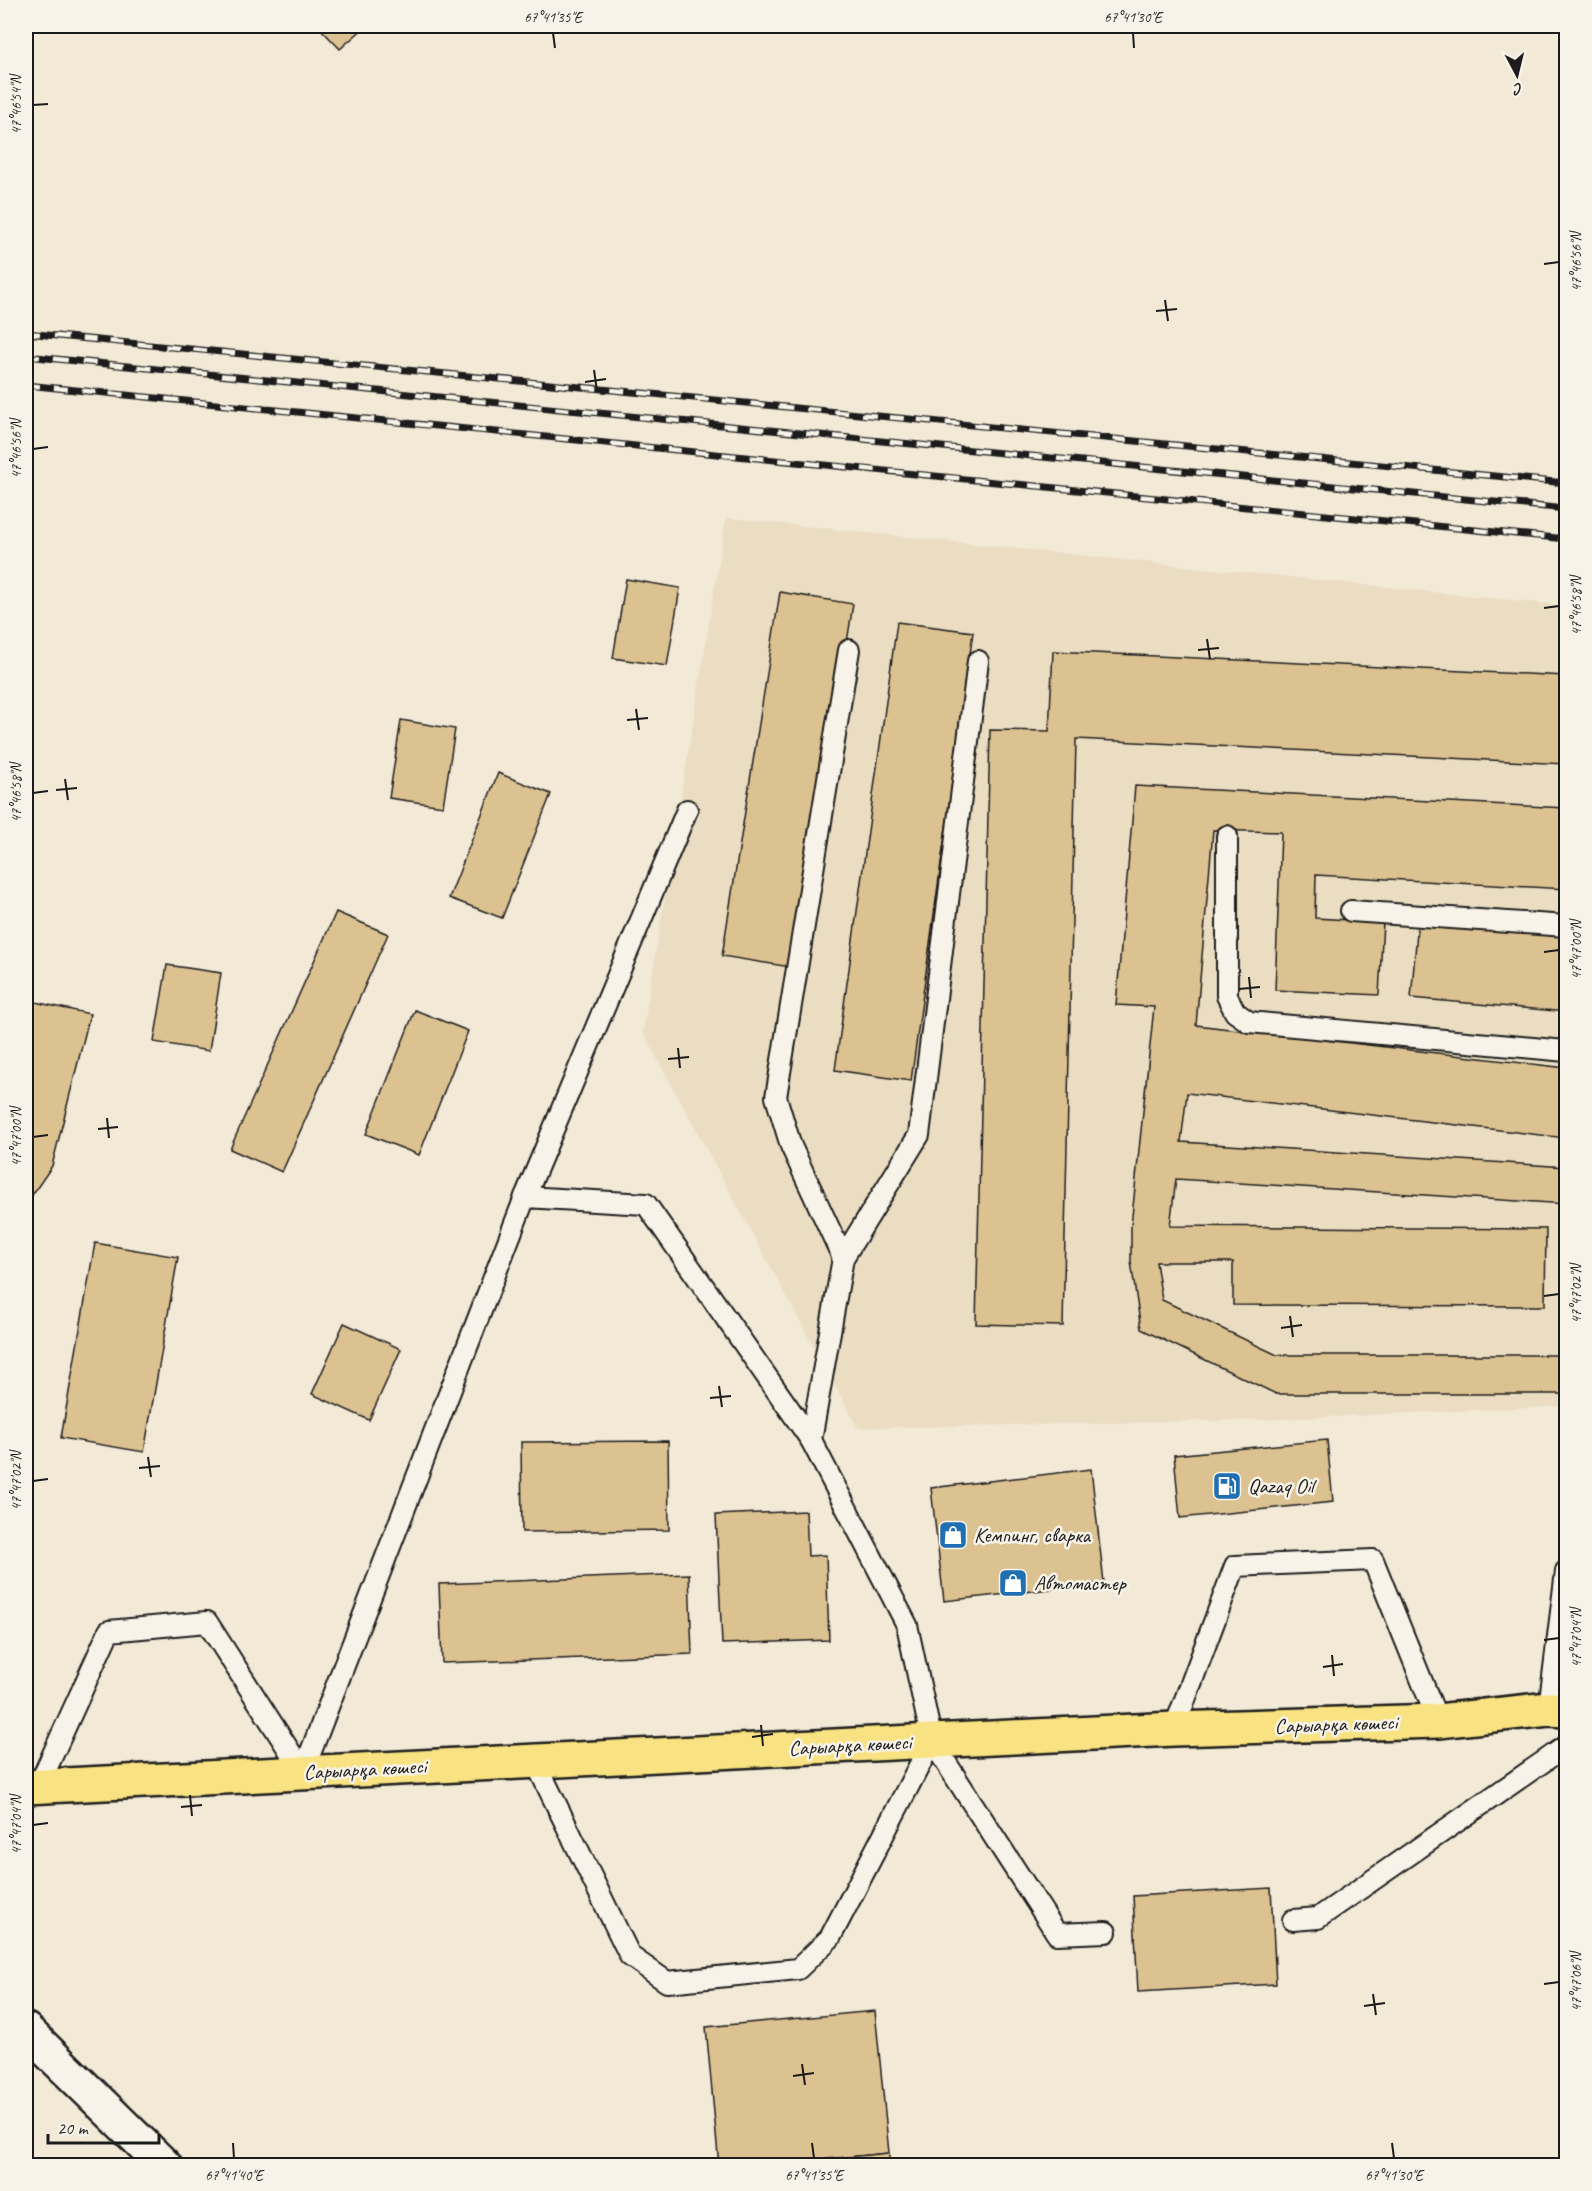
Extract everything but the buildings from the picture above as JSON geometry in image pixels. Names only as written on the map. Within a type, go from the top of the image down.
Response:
[{"type":"main road","name":"Сарыарқа көшесі","points":[[32,1787],[1174,1729],[1438,1721],[1558,1710]]},
{"type":"street","points":[[26,2030],[165,2166]]},
{"type":"lane","points":[[843,1258],[791,1146],[776,1097],[849,650]]},
{"type":"lane","points":[[811,1440],[843,1258],[919,1135],[978,661]]},
{"type":"lane","points":[[303,1772],[525,1197],[687,810]]},
{"type":"lane","points":[[1227,836],[1227,996],[1235,1012],[1249,1023],[1566,1051]]},
{"type":"lane","points":[[1351,911],[1566,926]]},
{"type":"lane","points":[[525,1197],[646,1204],[811,1440],[907,1625],[932,1741],[1057,1935],[1106,1932]]},
{"type":"lane","points":[[1174,1729],[1235,1566],[1373,1560],[1438,1721]]},
{"type":"lane","points":[[1558,1710],[1566,1571]]},
{"type":"lane","points":[[32,1787],[109,1630],[207,1622],[303,1772]]},
{"type":"lane","points":[[535,1761],[630,1956],[668,1982],[798,1969],[830,1938],[932,1741]]},
{"type":"lane","points":[[1293,1920],[1318,1918],[1566,1746]]},
{"type":"shaded area","points":[[726,518],[1566,606],[1566,1406],[1256,1420],[858,1428],[643,1032]]},
{"type":"railway","points":[[26,333],[1566,483]]},
{"type":"railway","points":[[26,356],[1566,509]]},
{"type":"railway","points":[[26,385],[1566,539]]},
{"type":"place","name":"Qazaq Oil","points":[[1227,1486]]},
{"type":"place","name":"Кемпинг, сварка","points":[[953,1535]]},
{"type":"place","name":"Автомастер","points":[[1013,1583]]}]
